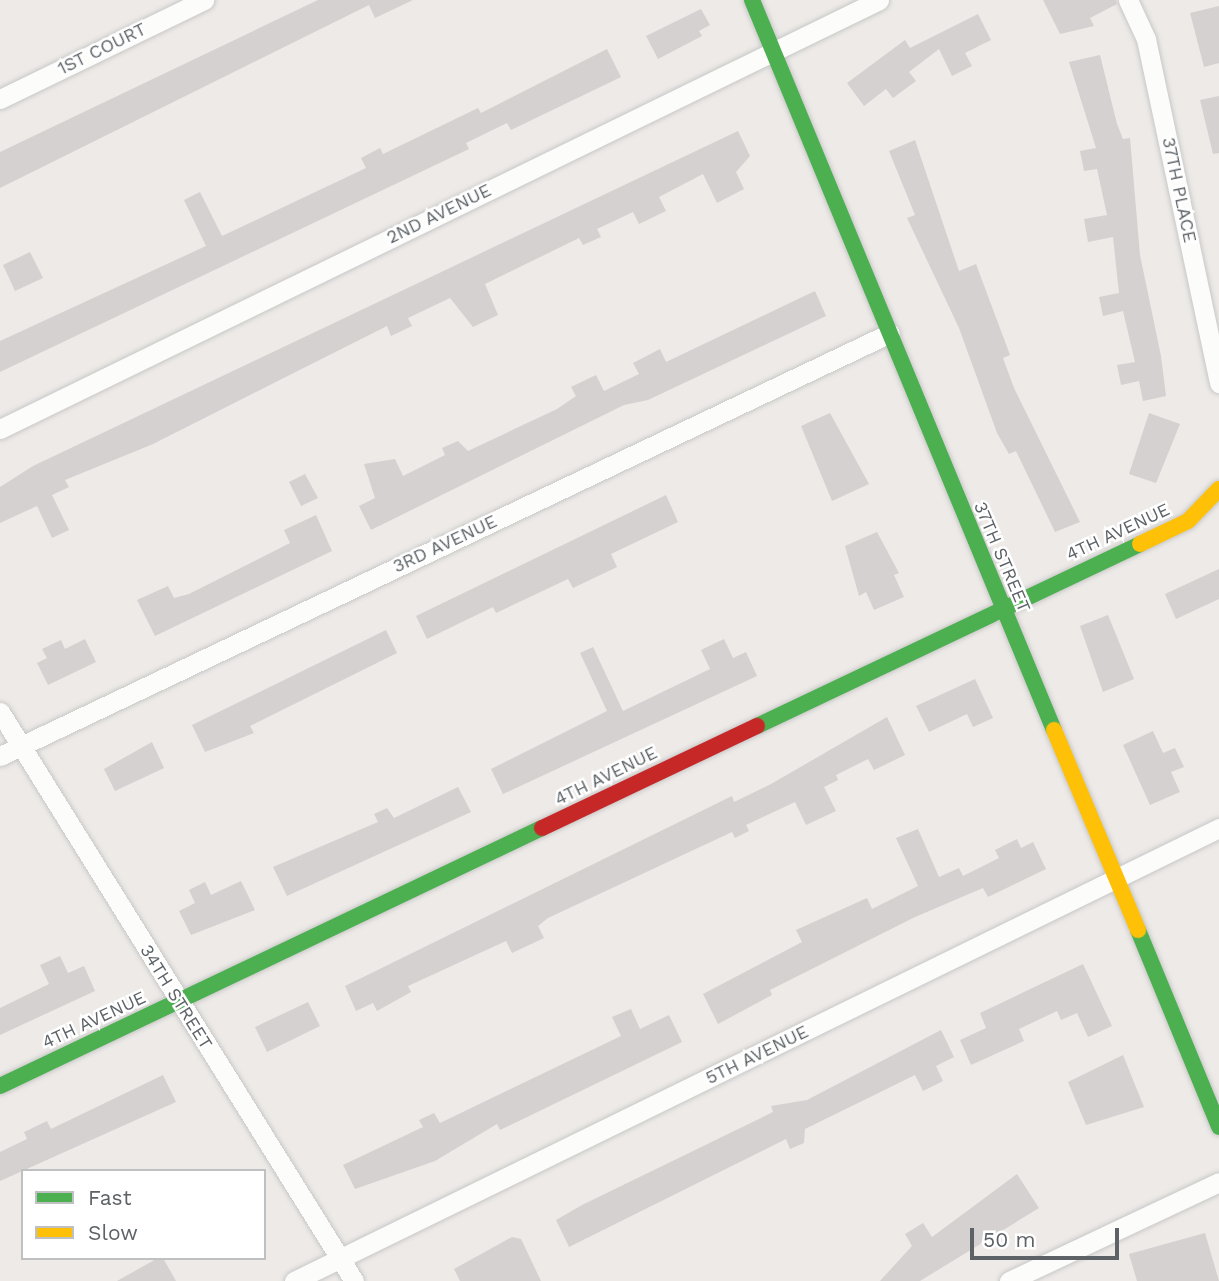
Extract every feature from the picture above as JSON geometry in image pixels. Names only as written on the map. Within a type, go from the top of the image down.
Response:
[{"type":"street","name":"1ST COURT","points":[[0,99],[204,0]]},
{"type":"street","name":"37TH STREET","points":[[752,0],[1219,1127]]},
{"type":"street","name":"2ND AVENUE","points":[[0,429],[879,0]]},
{"type":"street","name":"37TH PLACE","points":[[1128,0],[1146,39],[1219,383]]},
{"type":"street","name":"3RD AVENUE","points":[[0,757],[890,332]]},
{"type":"street","name":"4TH AVENUE","points":[[0,1086],[1188,521],[1219,489]]},
{"type":"street","name":"34TH STREET","points":[[0,712],[354,1281]]},
{"type":"street","name":"5TH AVENUE","points":[[294,1281],[1219,828]]},
{"type":"street","points":[[1009,1281],[1219,1182]]},
{"type":"building","points":[[318,0],[413,0],[375,18],[369,5],[0,188],[0,152]]},
{"type":"building","points":[[1043,0],[1116,0],[1117,4],[1090,18],[1094,26],[1060,34]]},
{"type":"building","points":[[1219,6],[1219,63],[1204,67],[1190,13]]},
{"type":"building","points":[[701,9],[710,25],[699,31],[702,36],[658,59],[646,36]]},
{"type":"building","points":[[978,14],[991,40],[965,53],[972,66],[952,76],[939,49],[909,72],[916,81],[893,98],[886,89],[864,106],[847,83],[905,40],[910,48]]},
{"type":"building","points":[[607,49],[621,77],[511,130],[507,123],[466,143],[469,149],[0,372],[0,341],[206,246],[184,200],[200,192],[222,236],[366,168],[361,158],[380,148],[383,154],[478,108],[481,113]]},
{"type":"building","points":[[1100,55],[1117,124],[1123,139],[1130,138],[1140,255],[1161,356],[1166,396],[1143,401],[1139,381],[1121,385],[1117,365],[1135,362],[1123,311],[1103,316],[1099,297],[1119,293],[1113,237],[1088,242],[1084,219],[1107,215],[1097,169],[1084,171],[1080,151],[1096,148],[1069,62]]},
{"type":"building","points":[[1219,96],[1219,153],[1213,154],[1200,100]]},
{"type":"building","points":[[738,131],[750,156],[736,172],[744,189],[717,203],[703,174],[659,197],[666,211],[639,224],[633,212],[597,229],[601,237],[583,245],[579,238],[485,284],[498,315],[473,327],[450,298],[408,318],[412,326],[391,336],[387,326],[153,444],[65,480],[69,487],[52,495],[69,530],[52,538],[37,506],[0,523],[0,487],[33,466]]},
{"type":"building","points":[[915,140],[959,271],[976,264],[1010,355],[1003,358],[1014,388],[1080,522],[1055,532],[1016,451],[1009,454],[997,433],[959,328],[907,218],[915,215],[889,151]]},
{"type":"building","points":[[30,252],[43,278],[15,291],[3,265]]},
{"type":"building","points":[[815,291],[826,316],[648,400],[624,405],[371,530],[359,506],[375,498],[364,464],[395,459],[403,476],[445,455],[442,448],[458,441],[468,451],[557,409],[576,396],[571,387],[596,375],[604,391],[639,374],[633,363],[660,349],[666,362]]},
{"type":"building","points":[[830,413],[869,484],[832,501],[801,426]]},
{"type":"building","points":[[1149,413],[1180,424],[1156,483],[1129,474]]},
{"type":"building","points":[[305,474],[318,498],[301,506],[289,482]]},
{"type":"building","points":[[666,495],[678,522],[611,554],[617,567],[573,588],[568,579],[496,613],[493,607],[427,639],[416,616]]},
{"type":"building","points":[[316,515],[332,551],[155,636],[137,600],[168,586],[174,598],[189,594],[290,543],[284,530]]},
{"type":"building","points":[[877,532],[899,573],[894,575],[904,597],[874,610],[866,592],[859,596],[845,546]]},
{"type":"building","points":[[1219,569],[1219,599],[1176,619],[1165,594]]},
{"type":"building","points":[[1108,615],[1134,679],[1103,692],[1080,626]]},
{"type":"building","points":[[386,630],[397,653],[250,726],[254,733],[205,752],[192,725]]},
{"type":"building","points":[[85,639],[96,662],[48,685],[37,663],[47,658],[42,649],[61,640],[65,649]]},
{"type":"building","points":[[724,639],[733,658],[746,652],[757,676],[503,794],[491,769],[607,711],[580,653],[593,647],[623,711],[710,669],[701,650]]},
{"type":"building","points":[[975,679],[993,718],[973,727],[967,714],[929,732],[916,706]]},
{"type":"building","points":[[887,717],[905,755],[874,770],[868,759],[836,775],[838,780],[824,787],[836,811],[806,825],[795,802],[746,825],[749,831],[735,838],[732,832],[548,918],[538,926],[544,938],[512,953],[506,941],[408,986],[411,992],[377,1011],[373,1003],[356,1011],[345,986],[732,796],[734,802],[771,784]]},
{"type":"building","points":[[1153,731],[1163,753],[1175,748],[1184,767],[1171,772],[1180,792],[1150,805],[1123,745]]},
{"type":"building","points":[[152,742],[164,768],[115,791],[104,769]]},
{"type":"building","points":[[458,787],[471,812],[287,896],[273,867],[378,822],[374,814],[387,808],[394,818]]},
{"type":"building","points":[[918,829],[939,877],[959,868],[963,876],[999,858],[995,850],[1017,839],[1021,848],[1033,842],[1046,869],[988,897],[983,888],[915,917],[770,990],[772,995],[718,1024],[703,994],[802,942],[796,930],[867,898],[872,909],[918,886],[896,838]]},
{"type":"building","points":[[241,881],[255,910],[191,935],[179,911],[195,903],[189,890],[205,882],[211,895]]},
{"type":"building","points":[[60,956],[68,973],[84,966],[95,991],[0,1035],[0,1008],[49,984],[40,965]]},
{"type":"building","points":[[1083,964],[1112,1026],[1088,1037],[1077,1013],[1061,1020],[1057,1011],[1019,1029],[1024,1041],[971,1065],[960,1040],[986,1028],[980,1013]]},
{"type":"building","points":[[308,1002],[320,1026],[267,1052],[255,1027]]},
{"type":"building","points":[[631,1009],[640,1029],[669,1015],[682,1042],[500,1130],[497,1124],[435,1161],[355,1189],[343,1165],[423,1127],[419,1120],[434,1113],[440,1123],[621,1036],[612,1017]]},
{"type":"building","points":[[941,1030],[954,1057],[936,1066],[943,1081],[923,1091],[915,1075],[805,1129],[804,1143],[790,1149],[786,1139],[569,1247],[556,1220],[773,1112],[771,1106],[807,1100]]},
{"type":"building","points":[[1123,1055],[1144,1107],[1086,1125],[1068,1082]]},
{"type":"building","points":[[163,1075],[176,1102],[27,1169],[21,1169],[21,1172],[0,1181],[0,1152],[27,1139],[24,1132],[47,1121],[51,1129]]},
{"type":"building","points":[[1017,1174],[1039,1208],[920,1281],[880,1281],[912,1246],[905,1234],[923,1223],[932,1237]]},
{"type":"building","points":[[1205,1233],[1219,1281],[1137,1281],[1129,1254]]},
{"type":"building","points":[[512,1237],[521,1239],[541,1281],[460,1281],[454,1269]]},
{"type":"building","points":[[154,1260],[164,1260],[176,1281],[117,1281]]},
{"type":"traffic: fast","points":[[752,0],[1054,730]]},
{"type":"traffic: fast","points":[[757,726],[1140,544]]},
{"type":"traffic: fast","points":[[0,1086],[542,828]]},
{"type":"traffic: fast","points":[[1138,930],[1219,1127]]},
{"type":"traffic: slow","points":[[1140,544],[1188,521],[1219,489]]},
{"type":"traffic: slow","points":[[1054,730],[1138,930]]},
{"type":"traffic: jam","points":[[542,828],[757,726]]}]
